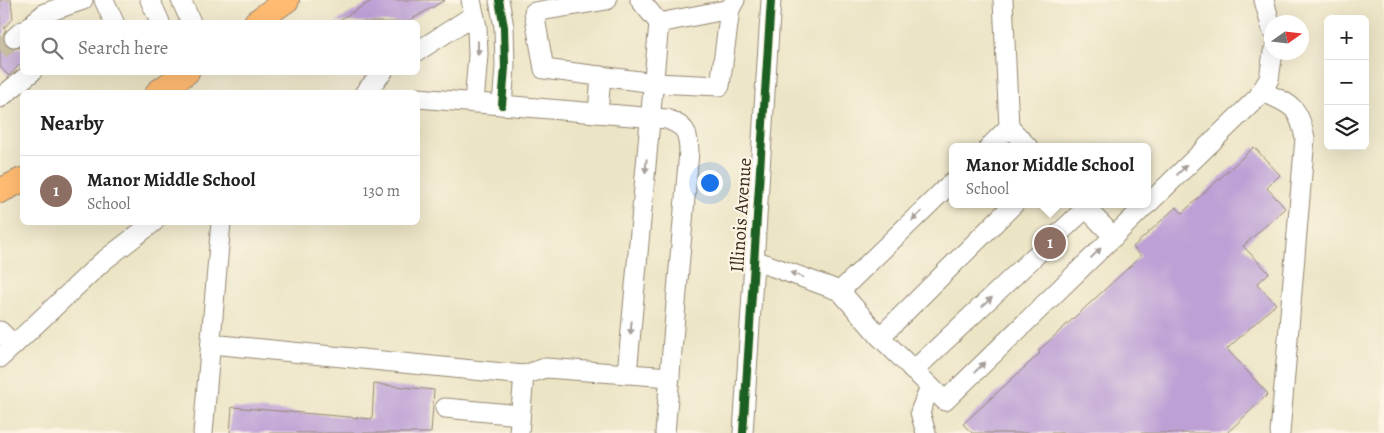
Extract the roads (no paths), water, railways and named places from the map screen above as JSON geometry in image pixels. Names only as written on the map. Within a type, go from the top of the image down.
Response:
[{"type":"main road","points":[[259,20],[287,0]]},
{"type":"main road","points":[[161,90],[182,75]]},
{"type":"main road","points":[[0,192],[20,181]]},
{"type":"street","points":[[37,20],[45,14],[82,0]]},
{"type":"street","points":[[104,0],[113,20]]},
{"type":"street","points":[[150,0],[159,20]]},
{"type":"street","points":[[181,0],[190,20]]},
{"type":"street","points":[[499,0],[504,27],[505,68],[502,105]]},
{"type":"street","points":[[607,0],[528,6],[544,69],[654,83],[720,86],[733,4],[659,23]]},
{"type":"street","points":[[627,374],[659,23],[640,0]]},
{"type":"street","name":"Illinois Avenue","points":[[743,433],[771,0]]},
{"type":"street","points":[[1003,0],[1009,127],[1024,143]]},
{"type":"street","points":[[1264,0],[1268,15]]},
{"type":"street","points":[[420,49],[472,7],[477,27],[478,55],[474,103]]},
{"type":"street","points":[[1151,200],[1258,97],[1268,79],[1272,60]]},
{"type":"street","points":[[0,98],[28,75]]},
{"type":"street","points":[[367,90],[380,75]]},
{"type":"street","points":[[598,113],[601,76]]},
{"type":"street","points":[[1262,91],[1296,110],[1302,123],[1305,138],[1280,433]]},
{"type":"street","points":[[420,98],[667,119],[684,127],[688,136],[689,151],[665,433]]},
{"type":"street","points":[[993,143],[1009,127]]},
{"type":"street","points":[[840,291],[949,185]]},
{"type":"street","points":[[880,337],[1010,208]]},
{"type":"street","points":[[913,371],[1082,208]]},
{"type":"street","points":[[1086,208],[1114,237]]},
{"type":"street","points":[[754,260],[840,291],[880,337],[945,400],[1143,208]]},
{"type":"street","points":[[0,331],[7,352],[102,262],[150,225]]},
{"type":"street","points":[[203,433],[221,225]]},
{"type":"street","points":[[211,344],[524,375],[545,368],[670,377]]},
{"type":"street","points":[[445,408],[519,424],[524,375]]},
{"type":"street","points":[[926,433],[920,412],[930,387]]},
{"type":"tunnel","points":[[0,50],[14,38]]},
{"type":"place","name":"Manor Middle School","points":[[1050,243]]}]
